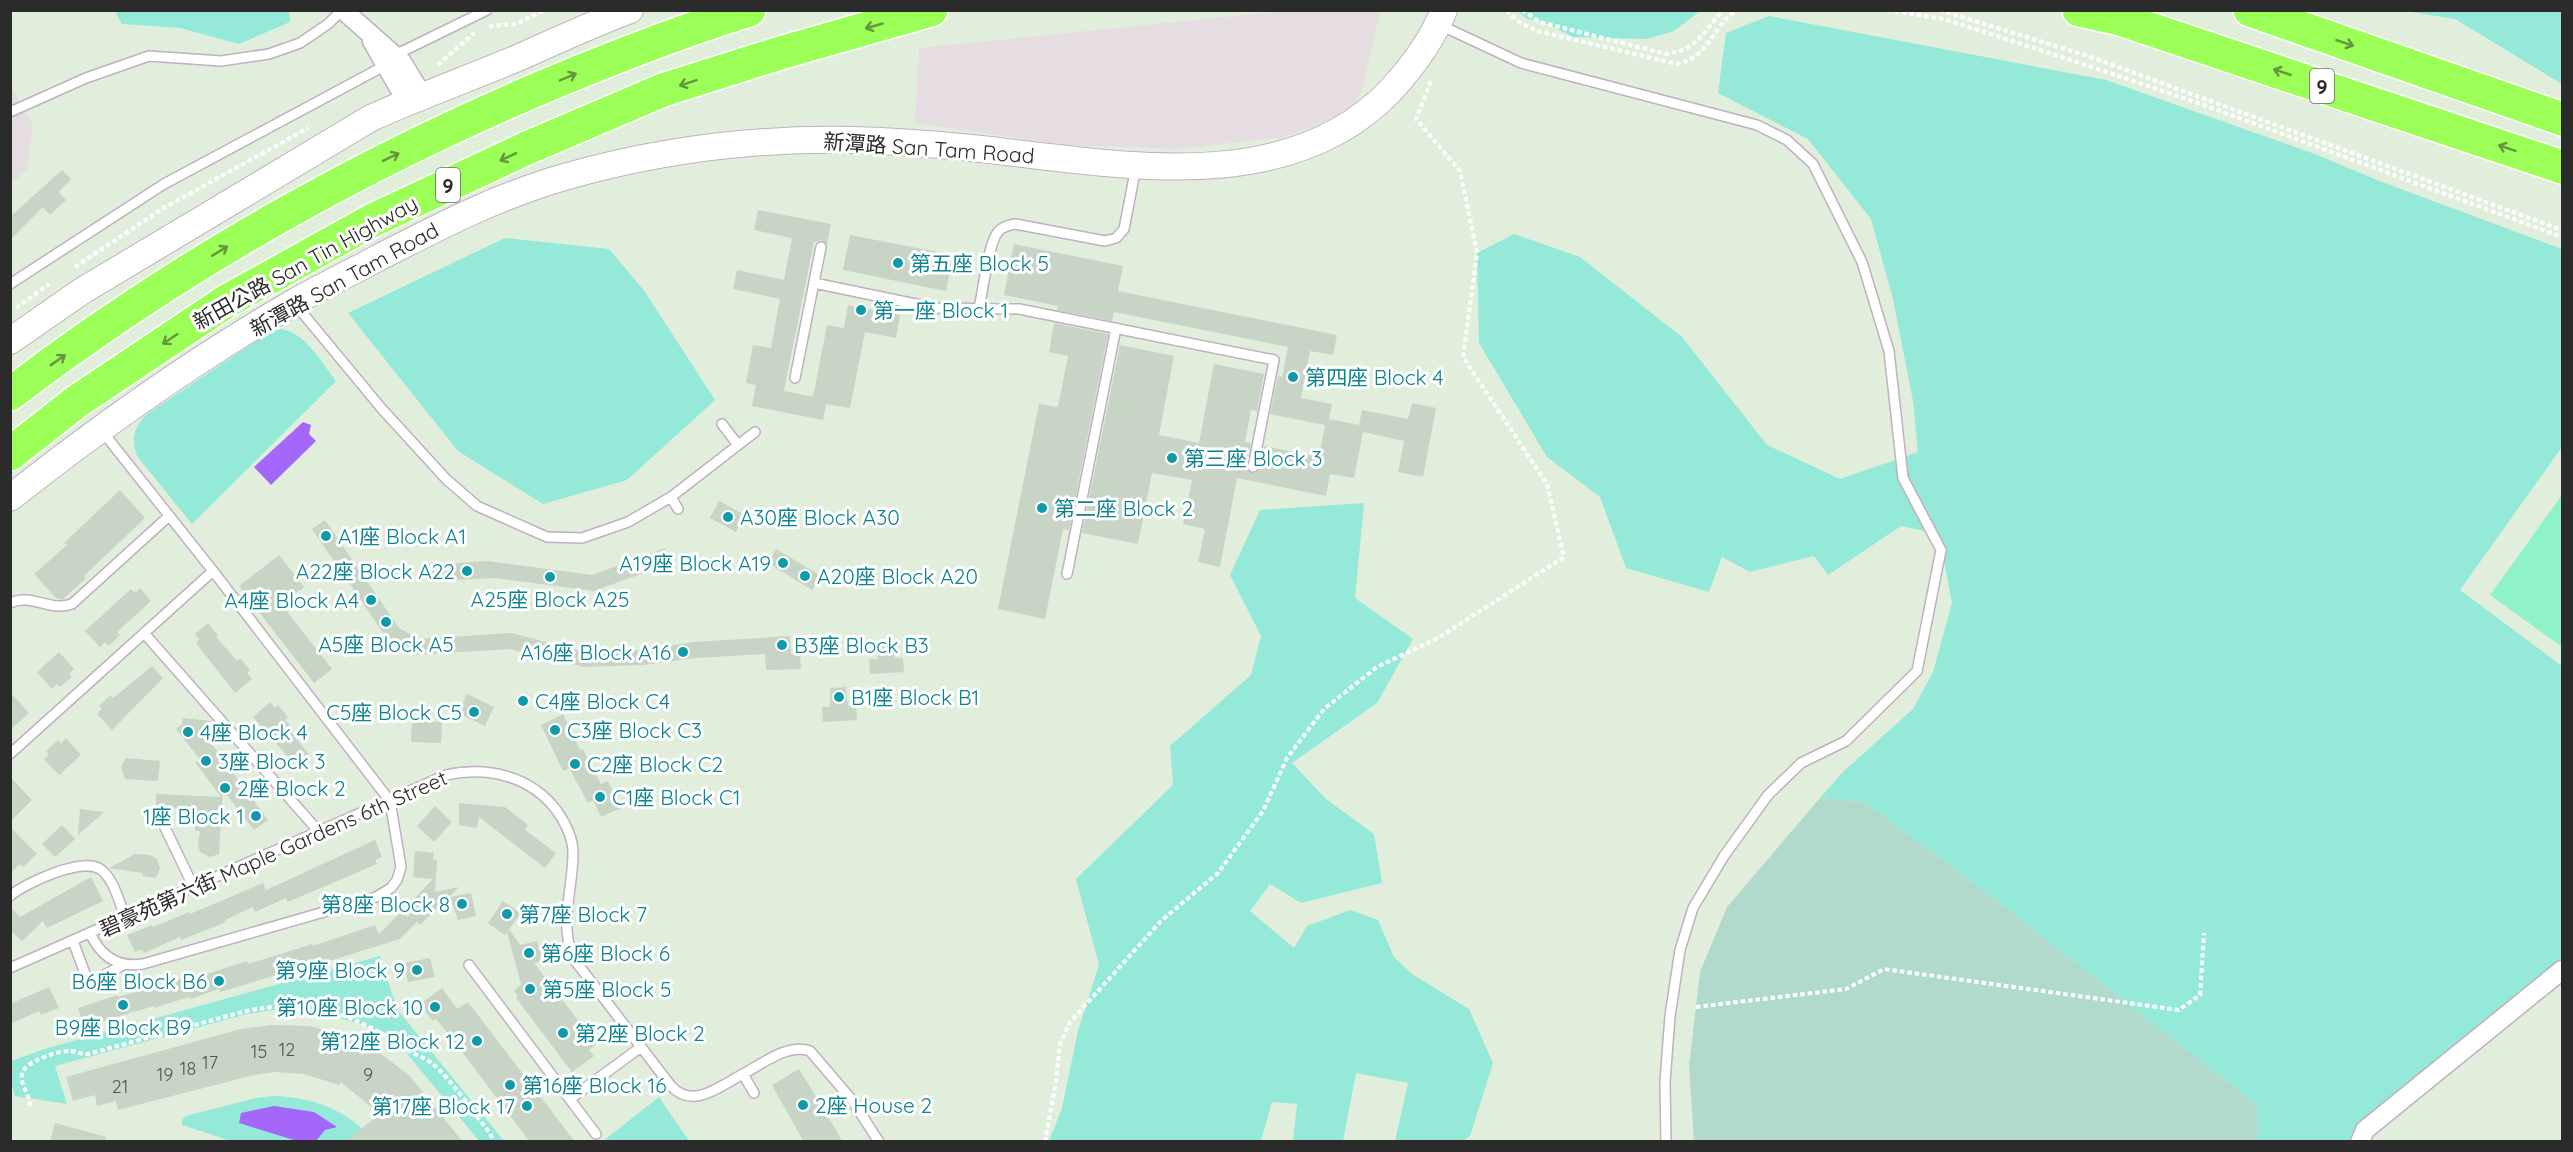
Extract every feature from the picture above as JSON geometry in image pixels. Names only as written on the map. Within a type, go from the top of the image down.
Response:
[{"type":"highway","name":"9","points":[[10,394],[120,315],[214,254],[386,160],[497,106],[609,60],[749,10]]},
{"type":"highway","name":"新田公路 San Tin Highway","points":[[10,454],[76,402],[227,301],[373,220],[527,148],[663,90],[780,53],[931,10]]},
{"type":"highway","name":"9","points":[[2079,10],[2120,19],[2562,167]]},
{"type":"highway","name":"9","points":[[2250,10],[2562,119]]},
{"type":"street","points":[[342,10],[363,26],[391,60],[414,98]]},
{"type":"street","points":[[10,341],[82,291],[371,118],[414,98],[630,10]]},
{"type":"street","name":"新潭路 San Tam Road","points":[[10,498],[100,429],[203,359],[294,302],[492,201],[594,168],[675,152],[742,144],[853,140],[972,148],[1136,165],[1235,163],[1285,153],[1326,137],[1357,120],[1386,96],[1416,60],[1441,17]]},
{"type":"street","points":[[2360,1142],[2365,1130],[2562,970]]},
{"type":"lane","points":[[10,112],[86,78],[149,56],[221,61],[269,54],[300,43],[328,24],[342,10]]},
{"type":"lane","points":[[10,285],[164,184],[487,10]]},
{"type":"lane","points":[[1441,17],[1521,63],[1757,125],[1787,140],[1801,151],[1813,164],[1824,183],[1862,262],[1889,351],[1903,478],[1941,550],[1917,671],[1846,741],[1801,764],[1768,795],[1724,856],[1693,908],[1680,950],[1670,1016],[1665,1082],[1666,1142]]},
{"type":"lane","points":[[980,308],[992,245],[997,232],[1015,224],[1099,240],[1116,238],[1124,229],[1136,165]]},
{"type":"lane","points":[[795,378],[821,247]]},
{"type":"lane","points":[[814,283],[935,308],[1019,309],[1274,360],[1253,467]]},
{"type":"lane","points":[[294,302],[382,409],[446,479],[477,506],[547,537],[582,538],[628,522],[670,497],[755,432]]},
{"type":"lane","points":[[1067,574],[1116,328]]},
{"type":"lane","points":[[722,424],[738,445]]},
{"type":"lane","points":[[72,941],[87,979],[92,982],[123,965],[143,964],[384,893],[397,880],[401,867],[390,801],[213,571],[100,429]]},
{"type":"lane","points":[[670,497],[678,509]]},
{"type":"lane","points":[[10,603],[21,599],[31,599],[56,608],[78,601],[169,516]]},
{"type":"lane","points":[[10,754],[213,571]]},
{"type":"lane","points":[[144,633],[320,833]]},
{"type":"lane","name":"碧豪苑第六街 Maple Gardens 6th Street","points":[[10,968],[320,833],[446,775],[479,771],[496,773],[527,784],[553,806],[570,834],[573,853],[566,921],[570,949],[578,966],[640,1047]]},
{"type":"lane","points":[[158,813],[194,888]]},
{"type":"lane","points":[[10,896],[20,888],[73,867],[92,866],[108,876],[126,918]]},
{"type":"lane","points":[[90,933],[105,956],[123,965]]},
{"type":"lane","points":[[468,965],[596,1134]]},
{"type":"lane","points":[[570,1099],[640,1047],[671,1086],[683,1096],[699,1097],[791,1049],[804,1049],[810,1051],[852,1100],[879,1142]]},
{"type":"lane","points":[[743,1074],[754,1093]]},
{"type":"path","points":[[438,65],[475,32],[490,26],[516,24],[544,10]]},
{"type":"path","points":[[1507,10],[1517,21],[1537,31],[1677,64],[1690,61],[1704,50],[1718,28],[1737,10]]},
{"type":"path","points":[[1522,10],[1540,22],[1666,54],[1682,52],[1697,44],[1723,10]]},
{"type":"path","points":[[1887,10],[1944,19],[2086,65],[2204,105],[2562,237]]},
{"type":"path","points":[[1940,10],[2099,60],[2562,230]]},
{"type":"path","points":[[1045,1142],[1060,1044],[1070,1022],[1161,921],[1218,873],[1263,811],[1287,758],[1324,709],[1377,667],[1438,638],[1564,557],[1547,484],[1463,357],[1477,253],[1460,171],[1416,119],[1433,75]]},
{"type":"path","points":[[71,270],[162,209],[318,123]]},
{"type":"path","points":[[10,312],[53,282]]},
{"type":"path","points":[[1696,1007],[1846,989],[1884,969],[2179,1010],[2200,995],[2204,933]]},
{"type":"path","points":[[30,1106],[30,1098],[22,1076],[25,1067],[32,1062],[67,1050],[88,1054],[246,1011],[298,1006],[344,1014],[366,1023],[434,1065],[490,1132],[494,1142]]},
{"type":"path","points":[[655,1142],[672,1142]]},
{"type":"shaded area","points":[[115,11],[289,11],[290,22],[239,44],[180,28],[122,24]]},
{"type":"shaded area","points":[[1285,11],[1380,11],[1364,84],[1353,110],[1286,137],[1175,149],[1065,145],[915,123],[919,48]]},
{"type":"shaded area","points":[[1518,11],[1700,11],[1674,31],[1647,39],[1573,37],[1542,21],[1527,19]]},
{"type":"shaded area","points":[[2405,11],[2562,11],[2562,84],[2455,19]]},
{"type":"shaded area","points":[[1769,16],[2106,80],[2315,154],[2382,182],[2562,249],[2562,447],[2460,590],[2562,666],[2562,970],[2358,1127],[2351,1141],[2258,1141],[2257,1105],[1989,895],[1864,802],[1820,798],[1843,772],[1913,709],[1933,672],[1952,603],[1939,534],[1901,526],[1828,575],[1814,556],[1750,572],[1722,557],[1709,592],[1626,568],[1600,497],[1547,457],[1479,343],[1477,253],[1514,234],[1580,257],[1682,337],[1767,445],[1840,479],[1918,452],[1913,401],[1893,299],[1871,219],[1808,139],[1718,93],[1726,33]]},
{"type":"shaded area","points":[[10,85],[33,125],[27,169],[11,184]]},
{"type":"shaded area","points":[[505,238],[609,249],[645,292],[715,400],[627,480],[543,504],[458,451],[348,313]]},
{"type":"shaded area","points":[[279,329],[288,331],[304,341],[336,381],[192,524],[137,456],[134,438],[137,428],[147,414],[271,331]]},
{"type":"shaded area","points":[[303,422],[311,425],[309,434],[316,441],[271,485],[254,467]]},
{"type":"shaded area","points":[[1364,503],[1355,598],[1413,639],[1377,703],[1292,763],[1326,799],[1374,834],[1382,883],[1301,903],[1270,884],[1250,911],[1294,948],[1307,926],[1350,910],[1378,920],[1394,957],[1412,974],[1469,1009],[1493,1063],[1470,1136],[1463,1141],[1395,1141],[1408,1083],[1356,1073],[1343,1141],[1293,1141],[1297,1104],[1272,1102],[1261,1141],[1049,1141],[1062,1108],[1078,1031],[1099,965],[1076,879],[1173,785],[1170,746],[1251,675],[1261,636],[1230,575],[1260,510]]},
{"type":"shaded area","points":[[1820,798],[1864,802],[1989,895],[2257,1105],[2258,1141],[1694,1141],[1689,1066],[1700,972],[1727,907]]},
{"type":"shaded area","points":[[380,956],[397,1009],[504,1141],[479,1141],[405,1051],[385,1036],[364,1025],[320,1012],[281,1009],[247,1014],[55,1066],[67,1104],[15,1096],[11,1083],[11,1061],[48,1048]]},
{"type":"shaded area","points":[[273,1096],[302,1099],[329,1107],[353,1121],[374,1141],[231,1141],[182,1125],[182,1120],[186,1116],[256,1098]]},
{"type":"shaded area","points":[[659,1097],[689,1141],[603,1141]]},
{"type":"shaded area","points":[[274,1106],[314,1112],[337,1127],[325,1130],[316,1141],[297,1141],[239,1123],[241,1113]]},
{"type":"green space","points":[[2562,495],[2562,647],[2490,595]]},
{"type":"building","points":[[62,170],[71,179],[59,192],[66,200],[50,215],[43,207],[10,240],[10,217]]},
{"type":"building","name":"第一座 Block 1","points":[[758,210],[831,224],[827,245],[822,240],[814,242],[784,391],[813,397],[827,325],[844,328],[848,305],[900,315],[896,338],[865,332],[850,408],[826,404],[823,420],[752,406],[756,385],[746,383],[753,345],[771,348],[780,299],[733,289],[737,270],[784,280],[792,238],[754,230]]},
{"type":"building","name":"第五座 Block 5","points":[[850,235],[953,255],[946,291],[843,270]]},
{"type":"building","points":[[1014,244],[1123,266],[1118,291],[1337,335],[1333,355],[1310,351],[1301,398],[1332,404],[1329,419],[1359,425],[1362,410],[1408,419],[1412,403],[1436,408],[1423,477],[1398,472],[1404,441],[1363,432],[1354,478],[1330,474],[1326,496],[1237,478],[1220,567],[1198,562],[1205,529],[1183,524],[1192,480],[1152,473],[1138,544],[1082,533],[1120,345],[1174,356],[1159,435],[1199,443],[1214,364],[1264,374],[1257,411],[1251,410],[1245,442],[1251,443],[1246,466],[1251,473],[1256,473],[1259,469],[1264,446],[1319,457],[1325,425],[1270,414],[1278,376],[1282,377],[1288,347],[1114,312],[1112,321],[1057,310],[1058,306],[1004,295]]},
{"type":"building","name":"第二座 Block 2","points":[[1054,323],[1108,334],[1069,530],[1063,529],[1045,619],[998,609],[1039,404],[1058,407],[1068,356],[1049,352]]},
{"type":"building","points":[[120,490],[145,518],[84,576],[86,578],[63,599],[57,599],[34,574],[67,545],[64,543]]},
{"type":"building","name":"A30座 Block A30","points":[[719,501],[745,515],[736,532],[710,518]]},
{"type":"building","points":[[325,520],[399,628],[419,639],[511,633],[585,652],[641,650],[694,642],[790,636],[791,654],[800,654],[801,669],[766,670],[765,654],[696,658],[643,665],[584,667],[510,649],[415,655],[386,637],[312,529]]},
{"type":"building","points":[[665,548],[671,563],[594,591],[495,578],[429,581],[428,565],[487,561],[592,575]]},
{"type":"building","points":[[776,549],[821,576],[812,590],[768,563]]},
{"type":"building","points":[[279,555],[304,587],[281,604],[332,669],[314,683],[239,586]]},
{"type":"building","points":[[140,588],[151,601],[117,632],[120,635],[114,641],[108,646],[105,642],[100,647],[85,631],[131,589],[135,593]]},
{"type":"building","points":[[208,623],[218,635],[216,637],[237,661],[240,658],[250,670],[247,673],[252,679],[235,693],[196,643],[199,640],[195,634]]},
{"type":"building","points":[[894,640],[895,658],[903,658],[904,672],[870,674],[869,659],[878,659],[877,641]]},
{"type":"building","points":[[59,652],[74,669],[69,674],[72,677],[60,687],[57,684],[52,689],[37,672]]},
{"type":"building","points":[[152,666],[163,678],[112,730],[97,714],[102,709],[99,706],[110,695],[113,698]]},
{"type":"building","name":"B1座 Block B1","points":[[846,687],[848,706],[856,705],[857,720],[823,722],[822,707],[830,707],[830,688]]},
{"type":"building","points":[[10,692],[29,713],[10,730]]},
{"type":"building","name":"C5座 Block C5","points":[[467,694],[494,707],[485,726],[458,713]]},
{"type":"building","points":[[270,702],[275,708],[278,705],[288,717],[285,720],[290,725],[287,727],[311,757],[298,768],[253,717]]},
{"type":"building","points":[[563,714],[580,750],[583,749],[601,784],[608,781],[621,808],[601,817],[593,800],[588,803],[569,768],[563,771],[541,725]]},
{"type":"building","points":[[183,718],[212,721],[201,729],[268,820],[254,830],[223,790],[219,854],[210,857],[200,852],[198,844],[200,831],[195,831],[195,810],[156,807],[156,794],[221,797],[195,762],[202,762],[176,729],[182,724]]},
{"type":"building","points":[[412,721],[442,722],[441,743],[411,742]]},
{"type":"building","points":[[66,738],[81,755],[59,775],[44,759],[49,754],[46,751],[58,740],[61,743]]},
{"type":"building","points":[[126,758],[160,761],[158,781],[125,779],[121,766]]},
{"type":"building","points":[[10,777],[32,800],[10,822]]},
{"type":"building","points":[[459,803],[505,807],[528,825],[525,830],[556,853],[545,868],[479,817],[477,828],[459,825]]},
{"type":"building","points":[[435,806],[452,822],[434,842],[417,826]]},
{"type":"building","points":[[80,809],[104,812],[78,835]]},
{"type":"building","points":[[62,825],[75,839],[55,857],[42,844]]},
{"type":"building","points":[[10,827],[37,854],[23,867],[20,864],[10,873]]},
{"type":"building","points":[[375,840],[382,857],[375,860],[377,864],[288,902],[286,898],[255,912],[253,907],[225,920],[226,922],[181,940],[180,937],[144,953],[142,949],[135,952],[127,935],[189,912],[190,914],[263,883],[266,890]]},
{"type":"building","points":[[415,851],[434,853],[433,860],[437,860],[435,892],[459,887],[420,925],[417,922],[400,939],[284,975],[283,973],[220,992],[219,989],[190,999],[189,997],[84,1025],[78,1008],[118,995],[118,997],[184,978],[185,981],[247,961],[248,964],[312,944],[313,946],[375,925],[379,934],[404,909],[408,918],[410,903],[433,879],[413,877]]},
{"type":"building","points":[[135,854],[150,855],[157,859],[160,869],[156,878],[142,876],[143,873],[109,868]]},
{"type":"building","points":[[91,877],[103,901],[47,928],[43,921],[22,941],[10,930],[10,907],[20,917]]},
{"type":"building","name":"第8座 Block 8","points":[[471,893],[476,916],[458,920],[450,897]]},
{"type":"building","points":[[503,901],[521,913],[509,929],[520,945],[537,941],[543,961],[534,963],[596,1044],[589,1050],[594,1056],[572,1072],[516,998],[518,996],[514,991],[521,984],[507,932],[505,935],[488,923]]},
{"type":"building","name":"第9座 Block 9","points":[[430,958],[435,977],[408,982],[404,963]]},
{"type":"building","points":[[49,987],[59,1008],[41,1015],[39,1011],[10,1024],[10,1004]]},
{"type":"building","points":[[442,988],[457,1009],[468,1002],[575,1142],[530,1142],[450,1036],[436,1019],[433,1021],[420,1004]]},
{"type":"building","points":[[272,1025],[310,1026],[346,1036],[381,1054],[409,1075],[463,1142],[345,1142],[380,1114],[341,1082],[339,1085],[304,1074],[275,1072],[254,1075],[118,1110],[116,1101],[97,1106],[95,1095],[73,1101],[66,1077],[241,1029]]},
{"type":"building","points":[[799,1069],[843,1142],[804,1142],[772,1085]]},
{"type":"building","points":[[55,1123],[106,1137],[105,1142],[50,1142]]},
{"type":"place","name":"第五座 Block 5","points":[[898,263]]},
{"type":"place","name":"第一座 Block 1","points":[[861,310]]},
{"type":"place","name":"第四座 Block 4","points":[[1293,377]]},
{"type":"place","name":"第三座 Block 3","points":[[1172,458]]},
{"type":"place","name":"第二座 Block 2","points":[[1042,508]]},
{"type":"place","name":"A30座 Block A30","points":[[728,517]]},
{"type":"place","name":"A1座 Block A1","points":[[326,536]]},
{"type":"place","name":"A19座 Block A19","points":[[783,563]]},
{"type":"place","name":"A22座 Block A22","points":[[467,571]]},
{"type":"place","name":"A20座 Block A20","points":[[805,576]]},
{"type":"place","name":"A25座 Block A25","points":[[550,577]]},
{"type":"place","name":"A4座 Block A4","points":[[371,600]]},
{"type":"place","name":"A5座 Block A5","points":[[386,622]]},
{"type":"place","name":"B3座 Block B3","points":[[782,645]]},
{"type":"place","name":"A16座 Block A16","points":[[683,652]]},
{"type":"place","name":"B1座 Block B1","points":[[839,697]]},
{"type":"place","name":"C4座 Block C4","points":[[523,701]]},
{"type":"place","name":"C5座 Block C5","points":[[474,712]]},
{"type":"place","name":"C3座 Block C3","points":[[555,730]]},
{"type":"place","name":"4座 Block 4","points":[[188,732]]},
{"type":"place","name":"3座 Block 3","points":[[206,761]]},
{"type":"place","name":"C2座 Block C2","points":[[575,764]]},
{"type":"place","name":"2座 Block 2","points":[[225,788]]},
{"type":"place","name":"C1座 Block C1","points":[[600,797]]},
{"type":"place","name":"1座 Block 1","points":[[256,816]]},
{"type":"place","name":"第8座 Block 8","points":[[462,904]]},
{"type":"place","name":"第7座 Block 7","points":[[507,914]]},
{"type":"place","name":"第6座 Block 6","points":[[529,953]]},
{"type":"place","name":"第9座 Block 9","points":[[417,970]]},
{"type":"place","name":"B6座 Block B6","points":[[219,981]]},
{"type":"place","name":"第5座 Block 5","points":[[530,989]]},
{"type":"place","name":"B9座 Block B9","points":[[123,1005]]},
{"type":"place","name":"第10座 Block 10","points":[[435,1007]]},
{"type":"place","name":"第2座 Block 2","points":[[563,1033]]},
{"type":"place","name":"第12座 Block 12","points":[[477,1041]]},
{"type":"place","name":"第16座 Block 16","points":[[510,1085]]},
{"type":"place","name":"2座 House 2","points":[[803,1105]]},
{"type":"place","name":"第17座 Block 17","points":[[527,1106]]}]
